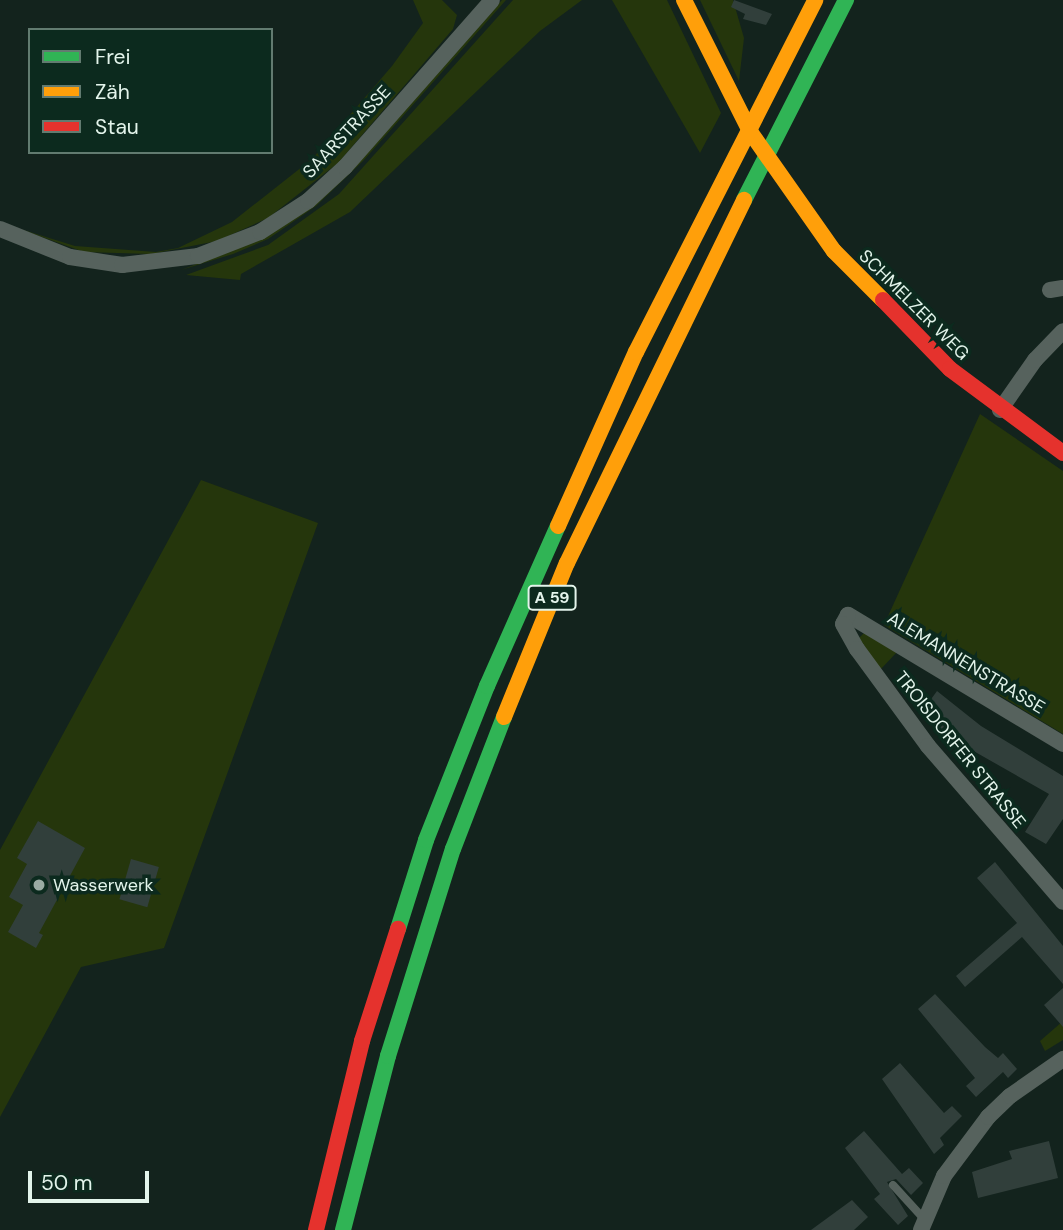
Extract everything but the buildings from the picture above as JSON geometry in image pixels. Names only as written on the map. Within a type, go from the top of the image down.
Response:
[{"type":"main road","name":"SCHMELZER WEG","points":[[684,0],[728,94],[789,191],[834,251],[885,309],[1000,410],[1063,453]]},
{"type":"main road","name":"A 59","points":[[316,1230],[370,1015],[426,840],[487,686],[636,352],[815,0]]},
{"type":"main road","name":"A 59","points":[[343,1230],[388,1056],[453,849],[515,687],[567,563],[657,372],[846,0]]},
{"type":"street","name":"SAARSTRASSE","points":[[0,229],[70,257],[122,265],[198,256],[251,236],[308,201],[345,167],[492,0]]},
{"type":"street","points":[[1000,410],[1035,360],[1063,331]]},
{"type":"street","name":"ALEMANNENSTRASSE","points":[[848,615],[1063,744]]},
{"type":"street","name":"TROISDORFER STRASSE","points":[[848,615],[843,624],[846,632],[903,714],[1063,902]]},
{"type":"street","points":[[923,1225],[952,1163],[988,1117],[1010,1096],[1063,1059]]},
{"type":"lane","points":[[893,1185],[923,1225]]},
{"type":"green space","points":[[413,0],[442,0],[457,15],[453,29],[338,163],[268,218],[217,241],[151,254],[84,252],[17,228],[75,246],[156,252],[178,248],[232,222],[312,159],[392,66],[423,23]]},
{"type":"green space","points":[[502,0],[506,0],[363,161],[316,206],[268,239],[233,254],[181,270],[266,237],[325,196]]},
{"type":"green space","points":[[513,0],[582,0],[540,31],[350,212],[241,274],[240,280],[186,275],[268,245],[339,194]]},
{"type":"green space","points":[[612,0],[667,0],[721,113],[700,153]]},
{"type":"green space","points":[[700,0],[733,0],[744,38],[739,81]]},
{"type":"green space","points":[[980,414],[1063,471],[1063,734],[884,625]]},
{"type":"green space","points":[[201,480],[318,523],[164,948],[81,967],[0,1117],[0,850]]},
{"type":"green space","points":[[866,631],[898,651],[880,670],[859,638]]},
{"type":"green space","points":[[1063,1021],[1063,1040],[1045,1051],[1040,1041]]},
{"type":"traffic: fast","points":[[744,200],[846,0]]},
{"type":"traffic: fast","points":[[398,929],[426,840],[487,686],[558,526]]},
{"type":"traffic: fast","points":[[343,1230],[388,1056],[453,849],[504,717]]},
{"type":"traffic: slow","points":[[684,0],[751,133],[834,251],[883,300]]},
{"type":"traffic: slow","points":[[558,526],[636,352],[815,0]]},
{"type":"traffic: slow","points":[[504,717],[567,563],[744,200]]},
{"type":"traffic: jam","points":[[883,300],[950,369],[1063,453]]},
{"type":"traffic: jam","points":[[316,1230],[362,1041],[398,929]]},
{"type":"place","name":"Wasserwerk","points":[[39,885]]}]
